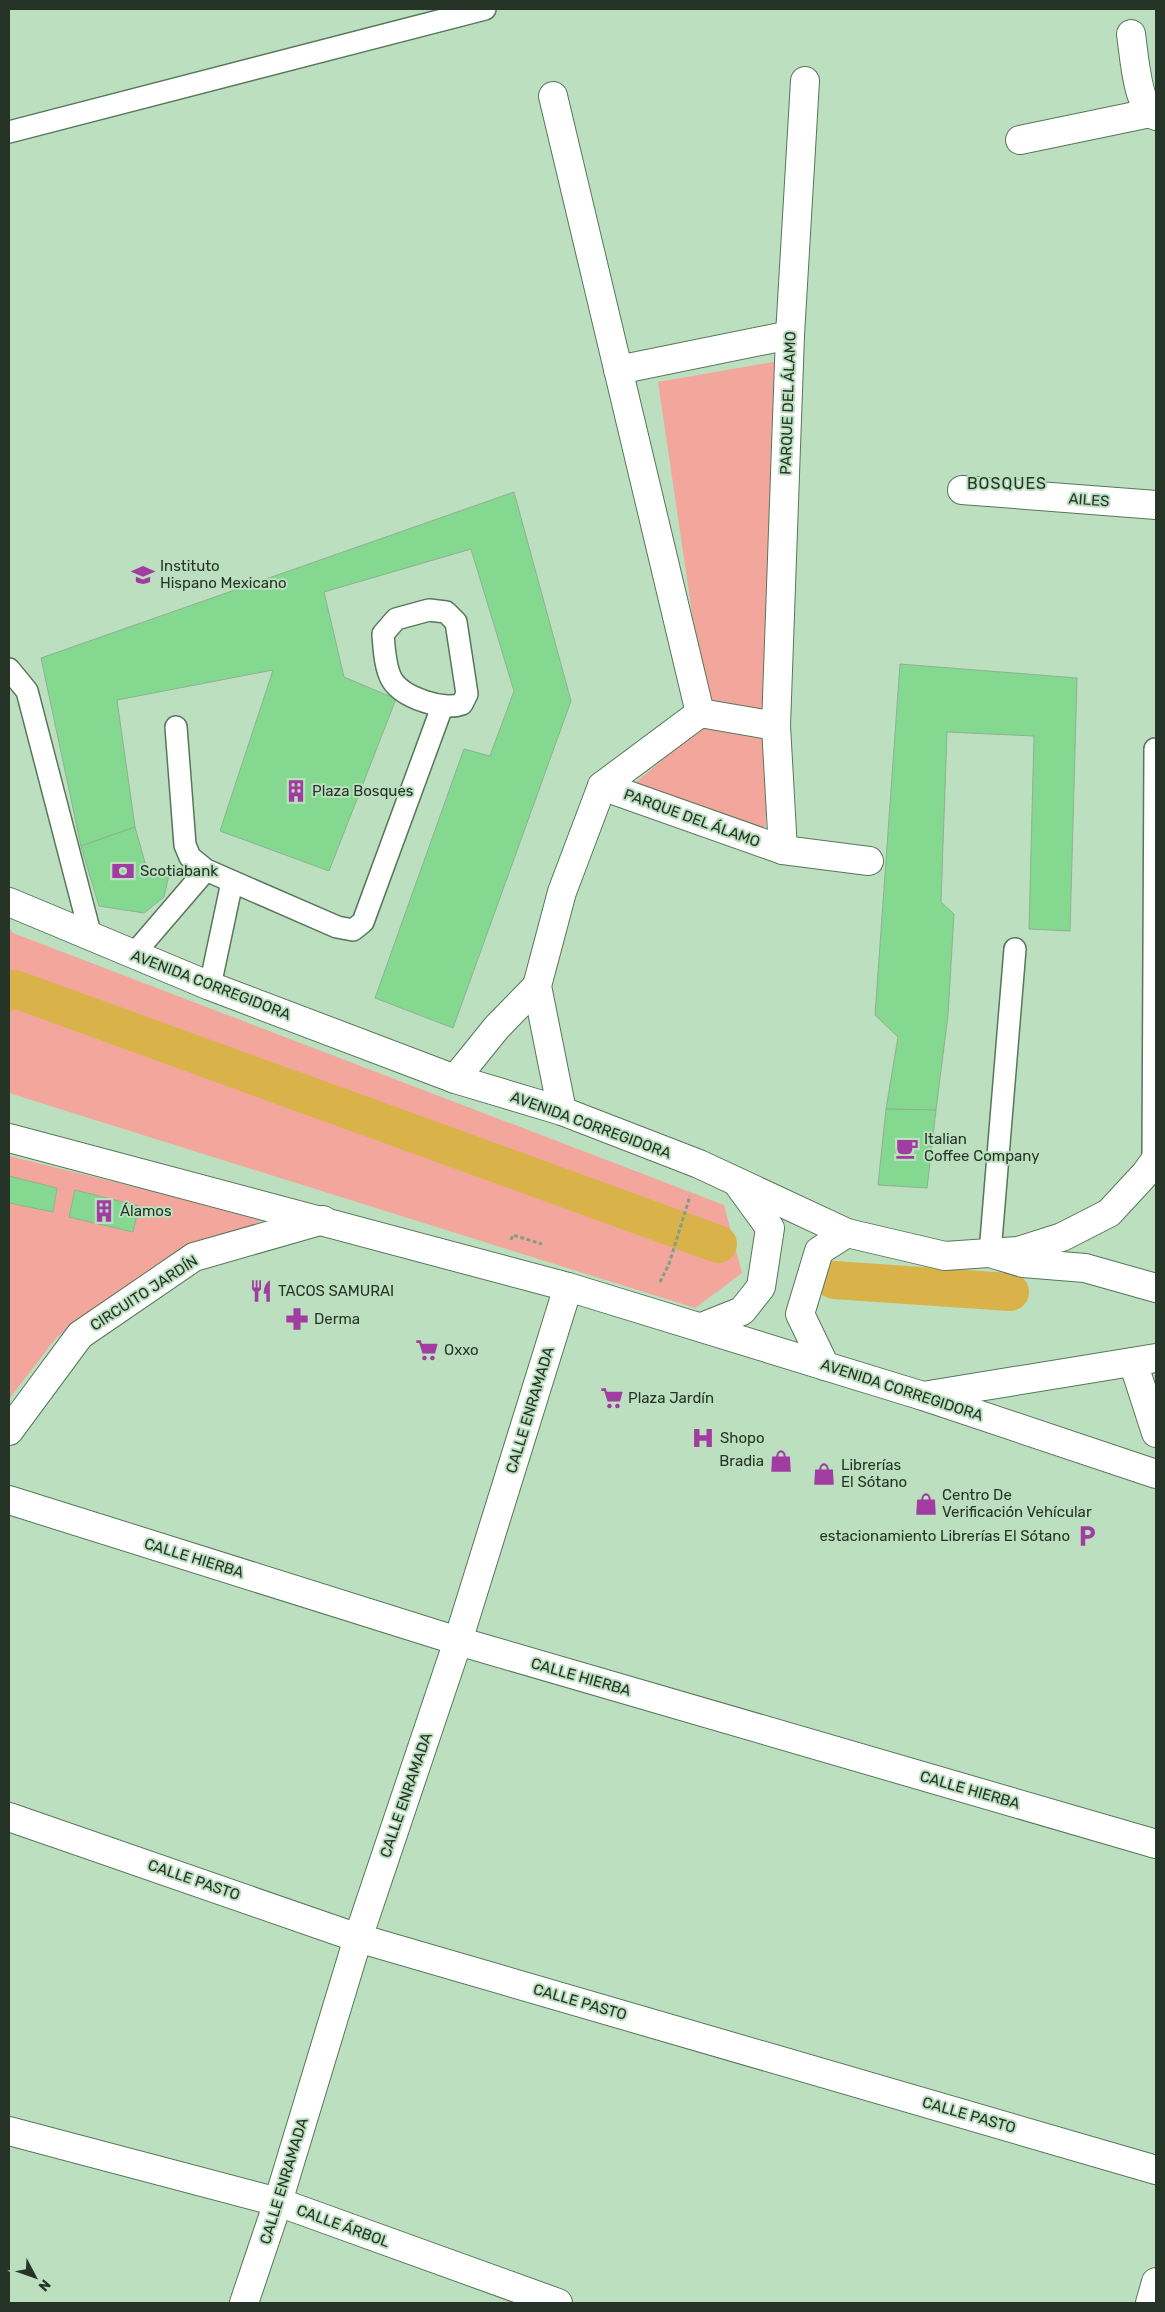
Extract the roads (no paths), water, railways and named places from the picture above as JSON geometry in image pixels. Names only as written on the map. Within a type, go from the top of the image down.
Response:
[{"type":"street","points":[[1020,140],[1153,114],[1142,101],[1130,34]]},
{"type":"street","name":"PARQUE DEL ÁLAMO","points":[[783,850],[776,726],[790,335],[806,81]]},
{"type":"street","points":[[553,96],[700,713],[776,726]]},
{"type":"street","points":[[618,370],[790,335]]},
{"type":"street","name":"AILES","points":[[962,490],[1156,505]]},
{"type":"street","name":"PARQUE DEL ÁLAMO","points":[[602,786],[700,713]]},
{"type":"street","points":[[562,1111],[537,986],[562,892],[602,786]]},
{"type":"street","name":"PARQUE DEL ÁLAMO","points":[[602,786],[783,850],[869,861]]},
{"type":"street","name":"AVENIDA CORREGIDORA","points":[[9,902],[210,986],[455,1079],[562,1111],[736,1180],[847,1232],[945,1256],[1018,1251],[1062,1237],[1109,1213],[1155,1161]]},
{"type":"street","points":[[455,1079],[497,1026],[537,986]]},
{"type":"street","name":"AVENIDA CORREGIDORA","points":[[9,1138],[323,1220],[568,1287],[923,1396],[1156,1474]]},
{"type":"street","points":[[702,1327],[742,1311],[761,1287],[770,1228],[736,1180]]},
{"type":"street","name":"CIRCUITO JARDÍN","points":[[9,1431],[80,1335],[194,1257],[323,1220]]},
{"type":"street","points":[[825,1366],[800,1314],[819,1251],[847,1232]]},
{"type":"street","points":[[990,1252],[1023,1263],[1085,1268],[1156,1288]]},
{"type":"street","name":"CALLE ENRAMADA","points":[[244,2303],[278,2202],[358,1938],[458,1641],[568,1287]]},
{"type":"street","points":[[923,1396],[1145,1360],[1156,1433]]},
{"type":"street","name":"CALLE HIERBA","points":[[9,1500],[458,1641],[1156,1844]]},
{"type":"street","name":"CALLE PASTO","points":[[9,1817],[358,1938],[1156,2170]]},
{"type":"street","name":"CALLE ÁRBOL","points":[[9,2131],[278,2202],[558,2303]]},
{"type":"street","points":[[1150,2303],[1156,2282]]},
{"type":"lane","points":[[9,132],[485,9]]},
{"type":"lane","points":[[429,610],[446,612],[456,622],[467,694],[462,704],[453,708],[442,707],[404,693],[392,680],[383,634],[396,619],[429,610]]},
{"type":"lane","points":[[9,669],[27,691],[91,937]]},
{"type":"lane","points":[[176,727],[185,845],[190,857],[206,870],[232,882],[337,927],[353,930],[363,922],[442,707]]},
{"type":"lane","points":[[1155,749],[1155,1161]]},
{"type":"lane","points":[[134,955],[206,870]]},
{"type":"lane","points":[[210,986],[232,882]]},
{"type":"lane","points":[[990,1252],[1015,949]]},
{"type":"waterway","points":[[9,992],[15,989],[718,1244]]},
{"type":"waterway","points":[[834,1280],[1010,1292]]},
{"type":"place","name":"Instituto Hispano Mexicano","points":[[143,575]]},
{"type":"place","name":"Plaza Bosques","points":[[296,791]]},
{"type":"place","name":"Scotiabank","points":[[123,871]]},
{"type":"place","name":"Italian Coffee Company","points":[[907,1148]]},
{"type":"place","name":"Álamos","points":[[104,1211]]},
{"type":"place","name":"TACOS SAMURAI","points":[[261,1291]]},
{"type":"place","name":"Derma","points":[[297,1319]]},
{"type":"place","name":"Oxxo","points":[[427,1350]]},
{"type":"place","name":"Plaza Jardín","points":[[612,1398]]},
{"type":"place","name":"Shopo","points":[[703,1438]]},
{"type":"place","name":"Bradia","points":[[781,1461]]},
{"type":"place","name":"Librerías El Sótano","points":[[824,1474]]},
{"type":"place","name":"Centro De Verificación Vehícular","points":[[926,1504]]},
{"type":"place","name":"estacionamiento Librerías El Sótano","points":[[1087,1536]]},
{"type":"district","name":"BOSQUES","points":[[1007,483]]}]
